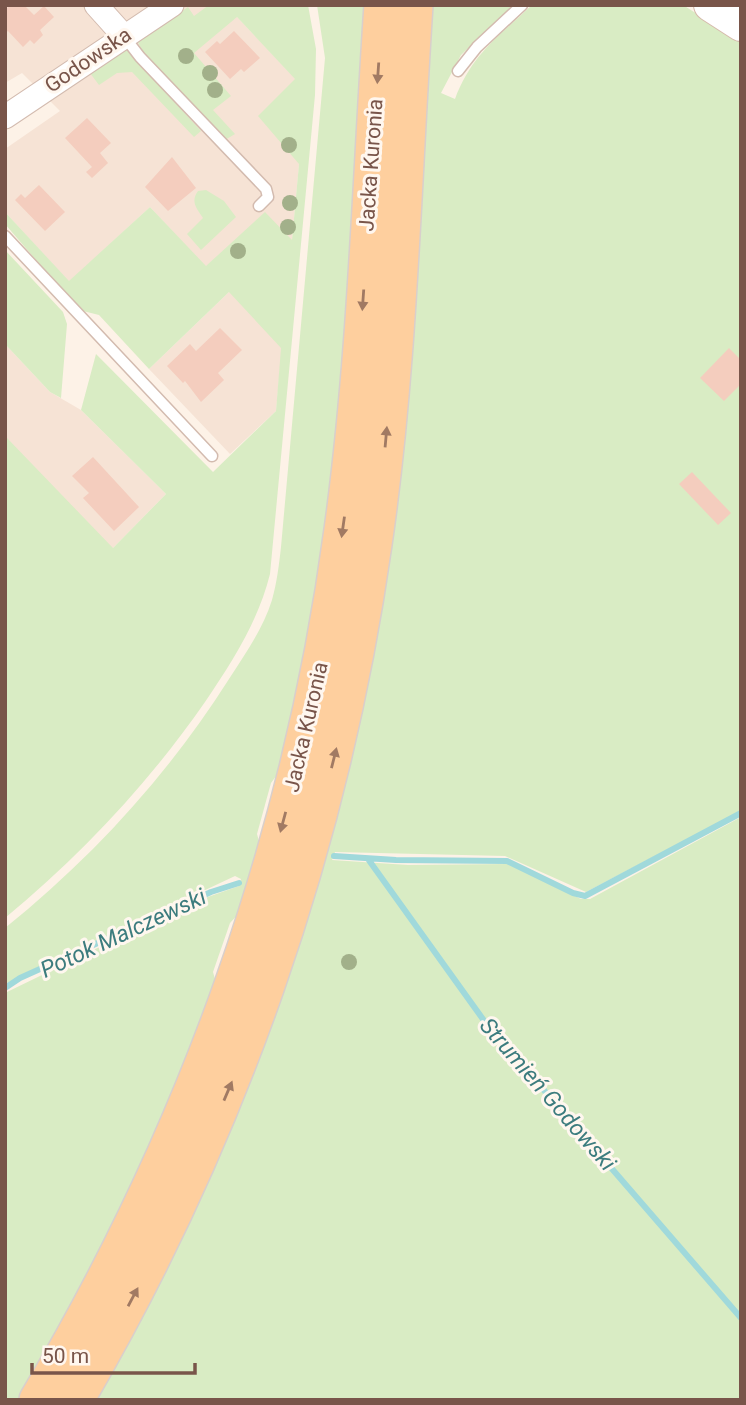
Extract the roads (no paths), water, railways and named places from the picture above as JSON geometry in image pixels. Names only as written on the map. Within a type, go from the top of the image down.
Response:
[{"type":"main road","name":"Jacka Kuronia","points":[[37,1400],[124,1242],[177,1128],[243,957],[291,794],[320,668],[345,509],[357,382],[382,5]]},
{"type":"main road","name":"Jacka Kuronia","points":[[76,1400],[166,1233],[237,1071],[295,905],[335,755],[359,639],[379,508],[390,396],[415,5]]},
{"type":"street","points":[[96,5],[123,35]]},
{"type":"street","name":"Godowska","points":[[5,117],[123,35],[172,5]]},
{"type":"street","points":[[710,5],[740,24]]},
{"type":"lane","points":[[458,71],[477,47],[523,5]]},
{"type":"lane","points":[[123,35],[140,57],[266,189],[268,197],[259,206]]},
{"type":"lane","points":[[5,236],[212,456]]},
{"type":"waterway","name":"Potok Malczewski","points":[[334,856],[396,860],[507,861],[573,893],[585,896],[741,813]]},
{"type":"waterway","name":"Strumień Godowski","points":[[368,859],[485,1022],[741,1318]]},
{"type":"waterway","name":"Potok Malczewski","points":[[5,988],[20,978],[211,892],[239,883]]}]
